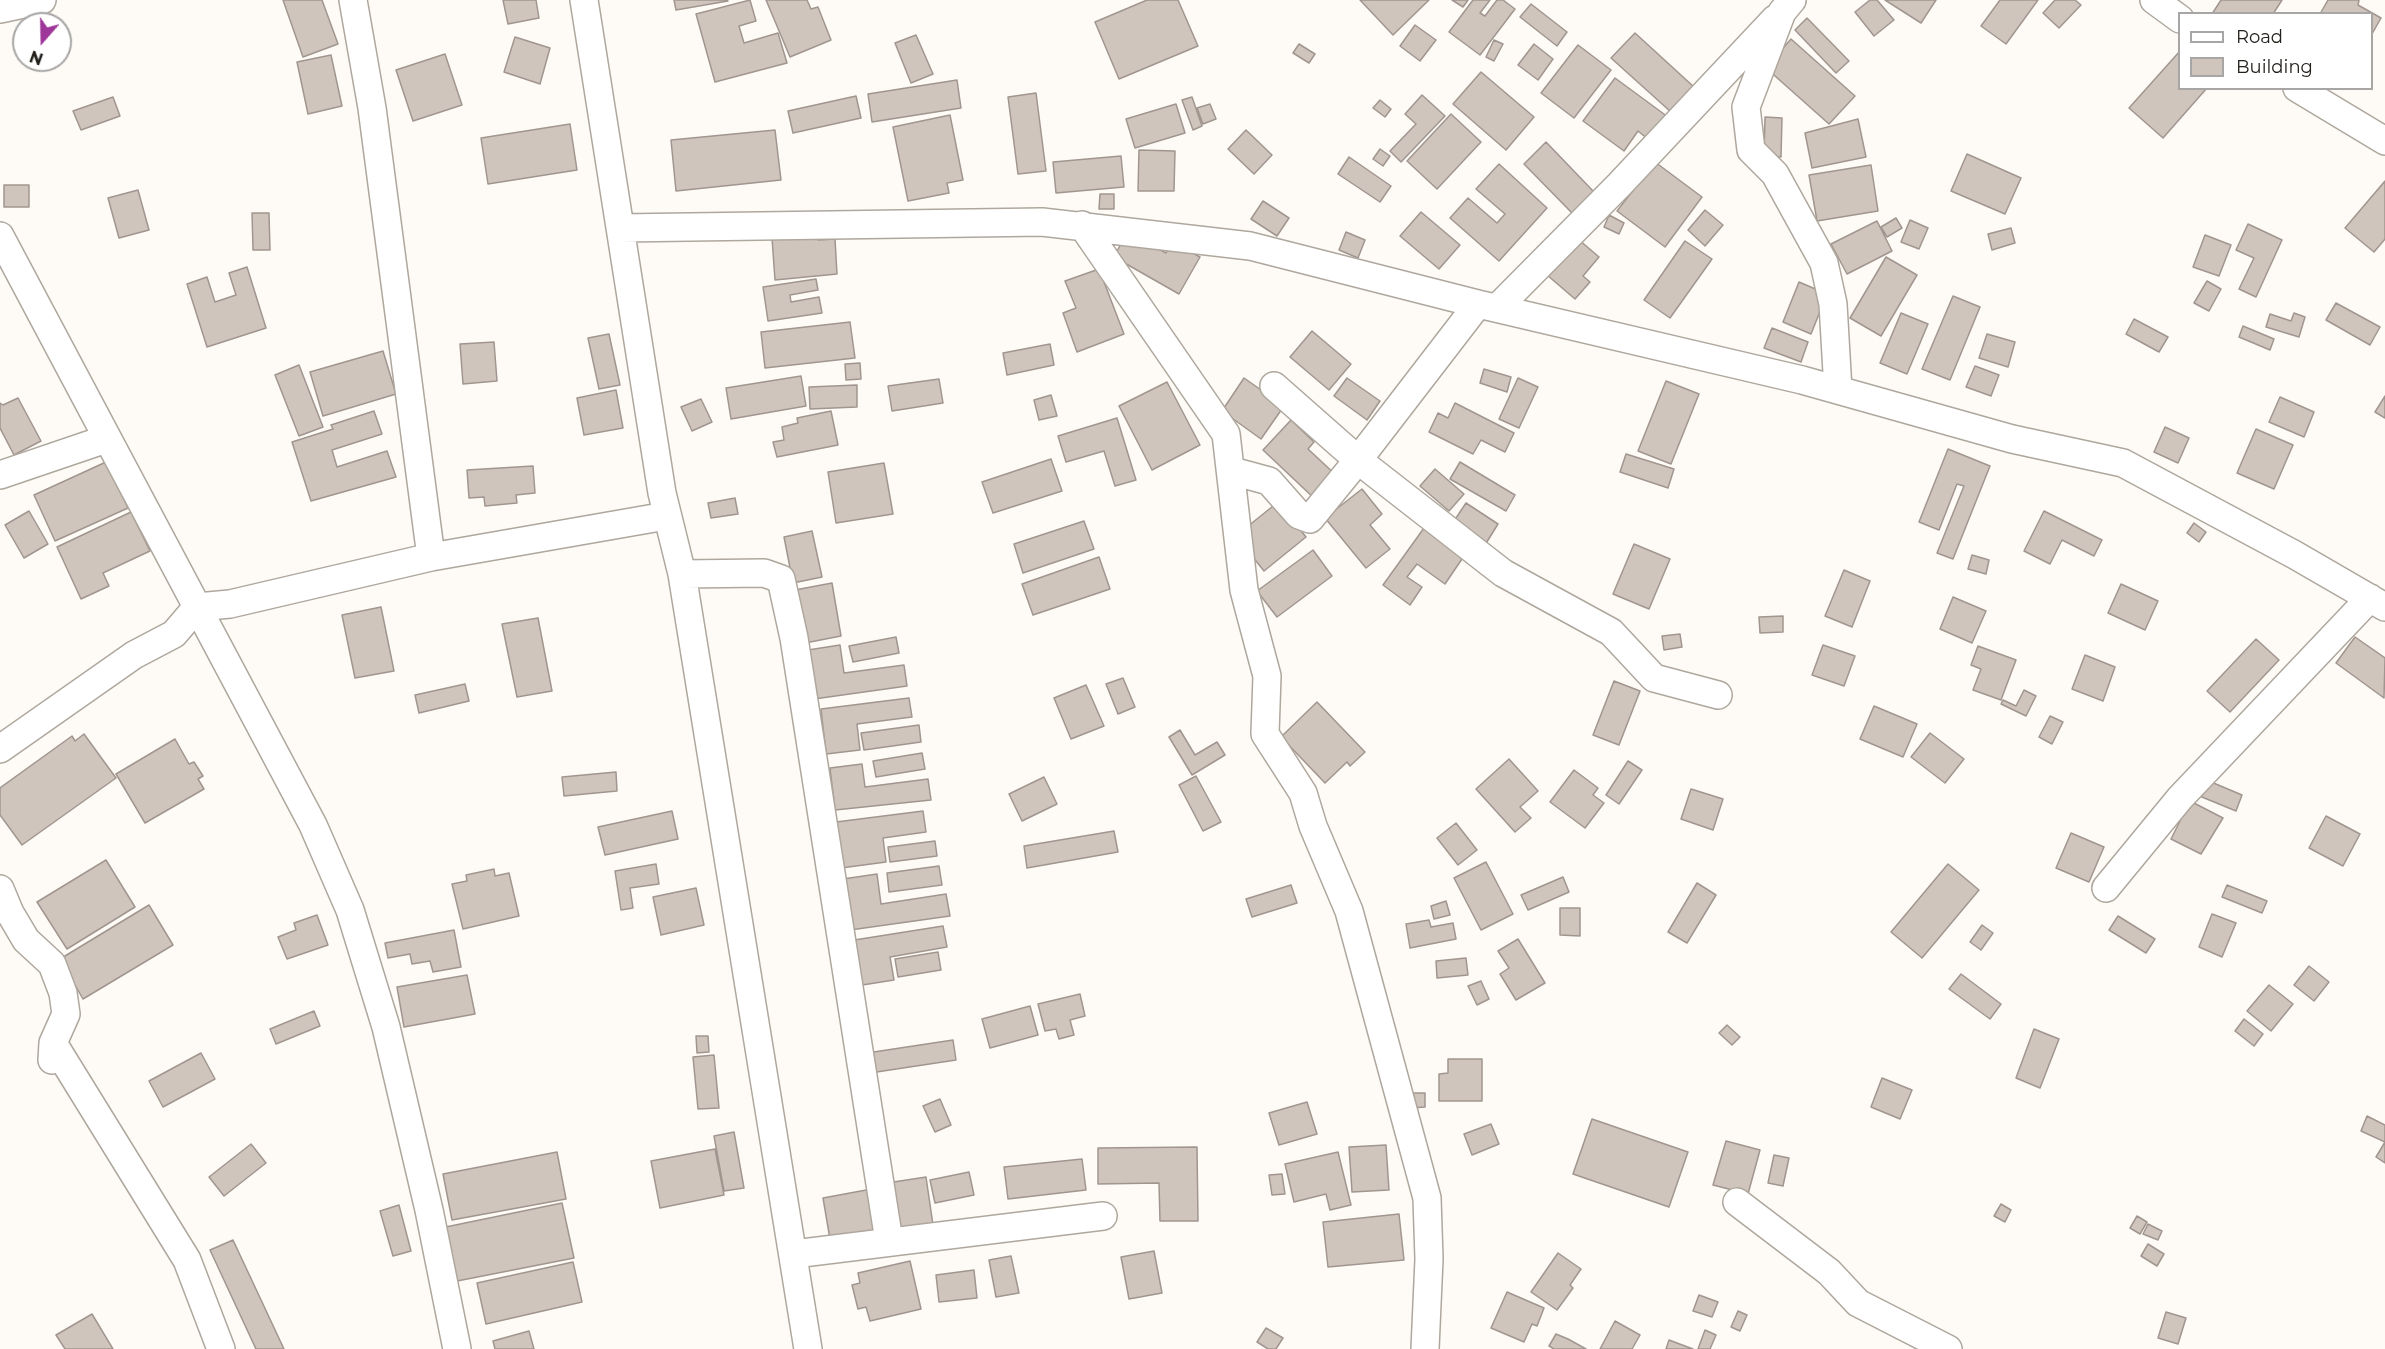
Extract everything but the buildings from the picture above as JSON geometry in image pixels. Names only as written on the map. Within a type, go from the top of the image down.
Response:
[{"type":"street","points":[[0,9],[42,0]]},
{"type":"street","points":[[353,0],[372,108],[431,557]]},
{"type":"street","points":[[584,0],[666,516],[682,574],[808,1349]]},
{"type":"street","points":[[2154,0],[2178,18]]},
{"type":"street","points":[[1232,471],[1269,481],[1299,515],[1310,519],[1487,306],[1619,185],[1787,6]]},
{"type":"street","points":[[1787,6],[1746,107],[1751,150],[1775,174],[1824,263],[1833,304],[1838,390]]},
{"type":"street","points":[[2300,90],[2385,141]]},
{"type":"street","points":[[620,228],[1042,222],[1250,246],[1487,306],[1838,390],[2012,439],[2123,463],[2295,555],[2378,603],[2180,798],[2106,888]]},
{"type":"street","points":[[1082,225],[1226,434],[1244,590],[1267,676],[1265,734],[1303,793],[1313,826],[1349,911],[1427,1198],[1429,1259],[1425,1349]]},
{"type":"street","points":[[0,236],[313,825],[350,910],[386,1027],[429,1210],[457,1349]]},
{"type":"street","points":[[1274,386],[1358,460],[1503,573],[1611,632],[1654,678],[1718,695]]},
{"type":"street","points":[[0,475],[106,439]]},
{"type":"street","points":[[0,749],[134,655],[174,634],[197,607],[230,604],[431,557],[666,516]]},
{"type":"street","points":[[682,574],[764,573],[781,579],[794,638],[889,1241]]},
{"type":"street","points":[[0,890],[26,940],[52,964],[63,993],[66,1014],[52,1056],[187,1260],[221,1349]]},
{"type":"street","points":[[1737,1202],[1829,1272],[1858,1303],[1948,1349]]},
{"type":"street","points":[[794,1254],[1103,1216]]}]
